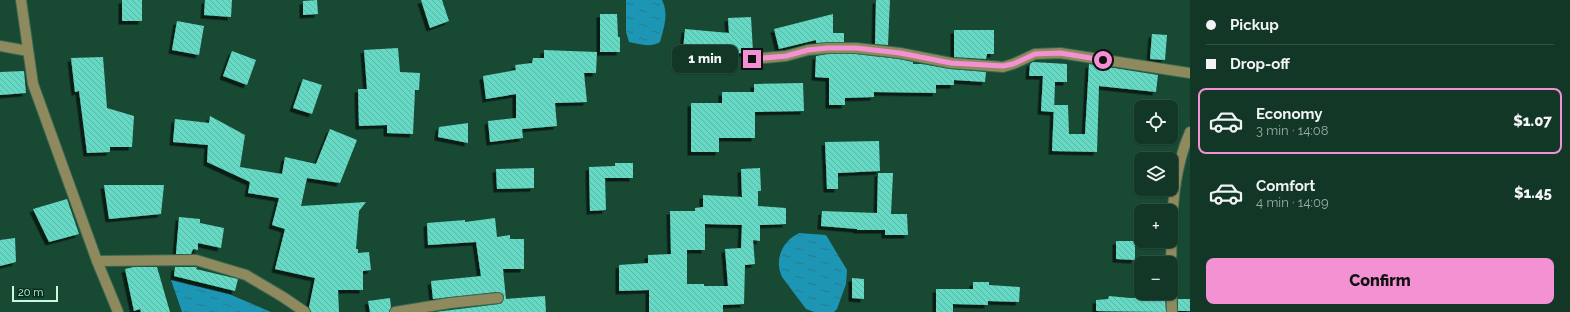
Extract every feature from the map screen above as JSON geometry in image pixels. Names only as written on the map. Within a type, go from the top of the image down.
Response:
[{"type":"street","points":[[21,0],[33,84],[97,261],[118,312]]},
{"type":"street","points":[[0,46],[28,51]]},
{"type":"street","points":[[752,59],[786,56],[808,50],[856,48],[900,53],[951,63],[1003,66],[1013,64],[1035,54],[1060,53],[1190,73]]},
{"type":"street","points":[[1171,256],[1173,209],[1177,171],[1190,132]]},
{"type":"street","points":[[97,261],[196,260],[246,275],[305,312]]},
{"type":"street","points":[[395,312],[450,303],[498,298]]},
{"type":"street","points":[[1172,300],[1172,312]]},
{"type":"water","points":[[626,0],[662,0],[665,15],[660,42],[649,45],[629,42],[626,32]]},
{"type":"water","points":[[799,233],[826,235],[847,270],[846,284],[837,309],[834,312],[814,312],[806,309],[782,277],[779,264],[781,252],[788,241]]},
{"type":"water","points":[[171,280],[229,294],[271,312],[182,312]]},
{"type":"building","points":[[122,0],[142,0],[142,21],[122,21]]},
{"type":"building","points":[[205,0],[232,0],[231,17],[204,15]]},
{"type":"building","points":[[317,0],[318,14],[303,15],[303,1]]},
{"type":"building","points":[[421,0],[442,0],[449,21],[430,28]]},
{"type":"building","points":[[876,0],[890,0],[888,45],[875,44]]},
{"type":"building","points":[[600,14],[617,14],[620,52],[600,52]]},
{"type":"building","points":[[833,14],[833,33],[844,33],[844,42],[816,43],[816,40],[779,49],[774,29]]},
{"type":"building","points":[[751,17],[753,52],[730,54],[683,50],[685,29],[729,33],[728,18]]},
{"type":"building","points":[[177,21],[204,26],[199,55],[172,50]]},
{"type":"building","points":[[954,30],[994,30],[994,54],[987,54],[986,59],[954,57]]},
{"type":"building","points":[[1152,34],[1167,35],[1165,60],[1150,59]]},
{"type":"building","points":[[398,48],[400,72],[420,73],[419,90],[415,90],[413,134],[387,133],[387,125],[359,126],[358,89],[367,89],[364,50]]},
{"type":"building","points":[[544,50],[597,52],[596,73],[584,73],[587,102],[555,103],[557,126],[522,129],[523,138],[490,142],[488,121],[516,118],[516,94],[486,99],[483,76],[516,70],[515,65],[532,63],[533,58],[544,58]]},
{"type":"building","points":[[232,51],[256,60],[247,85],[223,76]]},
{"type":"building","points":[[828,54],[856,54],[899,59],[913,62],[913,64],[986,72],[985,82],[954,80],[954,85],[936,85],[936,93],[874,92],[874,97],[845,98],[845,105],[829,105],[829,78],[815,77],[816,56]]},
{"type":"building","points":[[103,57],[107,108],[134,116],[132,147],[110,147],[110,152],[87,153],[79,91],[75,92],[71,58]]},
{"type":"building","points":[[1033,62],[1067,64],[1067,82],[1055,82],[1054,112],[1041,111],[1043,76],[1029,76],[1030,64]]},
{"type":"building","points":[[1089,64],[1158,75],[1156,92],[1099,86],[1097,152],[1052,151],[1054,105],[1068,105],[1069,134],[1085,134]]},
{"type":"building","points":[[24,71],[26,93],[0,95],[0,72]]},
{"type":"building","points":[[303,79],[322,85],[312,114],[293,108]]},
{"type":"building","points":[[803,83],[804,111],[755,112],[755,138],[719,138],[719,152],[691,152],[691,103],[722,103],[722,92],[754,92],[754,84]]},
{"type":"building","points":[[210,116],[245,135],[240,167],[282,174],[285,157],[316,164],[330,129],[357,140],[340,183],[307,178],[301,206],[366,202],[359,211],[356,249],[358,249],[358,253],[369,252],[371,270],[363,271],[363,290],[338,290],[339,312],[311,312],[309,307],[315,278],[275,269],[285,229],[272,225],[279,198],[248,193],[250,182],[207,162],[208,145],[173,142],[175,119],[209,123]]},
{"type":"building","points":[[468,123],[468,143],[438,137],[439,127]]},
{"type":"building","points":[[879,141],[880,171],[838,173],[838,189],[827,189],[825,142]]},
{"type":"building","points":[[615,163],[633,163],[633,178],[605,178],[606,210],[590,211],[589,167],[615,166]]},
{"type":"building","points":[[534,168],[534,188],[497,189],[496,169]]},
{"type":"building","points":[[760,168],[761,191],[758,191],[758,206],[786,208],[786,224],[760,225],[760,241],[753,240],[755,264],[745,265],[744,304],[723,305],[723,312],[649,312],[649,290],[619,291],[619,265],[648,263],[648,255],[671,254],[670,211],[695,211],[695,208],[703,207],[703,195],[742,197],[741,169]],"holes":[[[705,224],[742,225],[741,248],[725,249],[728,286],[687,284],[687,250],[705,250]]]},
{"type":"building","points":[[878,173],[893,173],[891,214],[907,214],[908,235],[885,235],[885,230],[857,230],[821,226],[822,211],[877,213]]},
{"type":"building","points":[[104,185],[164,185],[161,214],[109,219]]},
{"type":"building","points":[[67,199],[79,234],[49,242],[33,209]]},
{"type":"building","points":[[179,217],[200,219],[200,223],[224,228],[221,248],[198,243],[198,250],[193,249],[191,254],[176,254]]},
{"type":"building","points":[[495,218],[497,237],[510,235],[510,239],[524,239],[524,269],[503,269],[506,299],[545,296],[546,312],[435,312],[499,304],[502,303],[504,298],[503,294],[497,292],[433,299],[431,281],[481,276],[476,242],[428,245],[427,223],[465,220],[465,222]]},
{"type":"building","points":[[15,238],[16,262],[0,266],[0,240]]},
{"type":"building","points":[[1116,241],[1134,241],[1134,260],[1116,259]]},
{"type":"building","points":[[134,267],[157,267],[170,312],[141,312],[140,309],[134,311],[125,269]]},
{"type":"building","points":[[175,267],[197,267],[196,269],[238,279],[235,291],[174,276]]},
{"type":"building","points":[[852,278],[864,279],[864,299],[852,298]]},
{"type":"building","points":[[973,282],[989,282],[989,285],[1020,287],[1019,302],[988,301],[988,305],[953,304],[953,312],[936,312],[936,289],[973,289]]},
{"type":"building","points":[[1109,296],[1134,298],[1134,300],[1165,300],[1166,312],[1096,311],[1096,300],[1108,299]]},
{"type":"building","points":[[390,298],[391,307],[389,312],[370,312],[368,301]]},
{"type":"building","points":[[1190,299],[1190,311],[1178,311],[1178,300]]},
{"type":"route","points":[[752,59],[786,56],[808,50],[856,48],[900,53],[951,63],[1003,66],[1013,64],[1035,54],[1060,53],[1103,60]]}]
